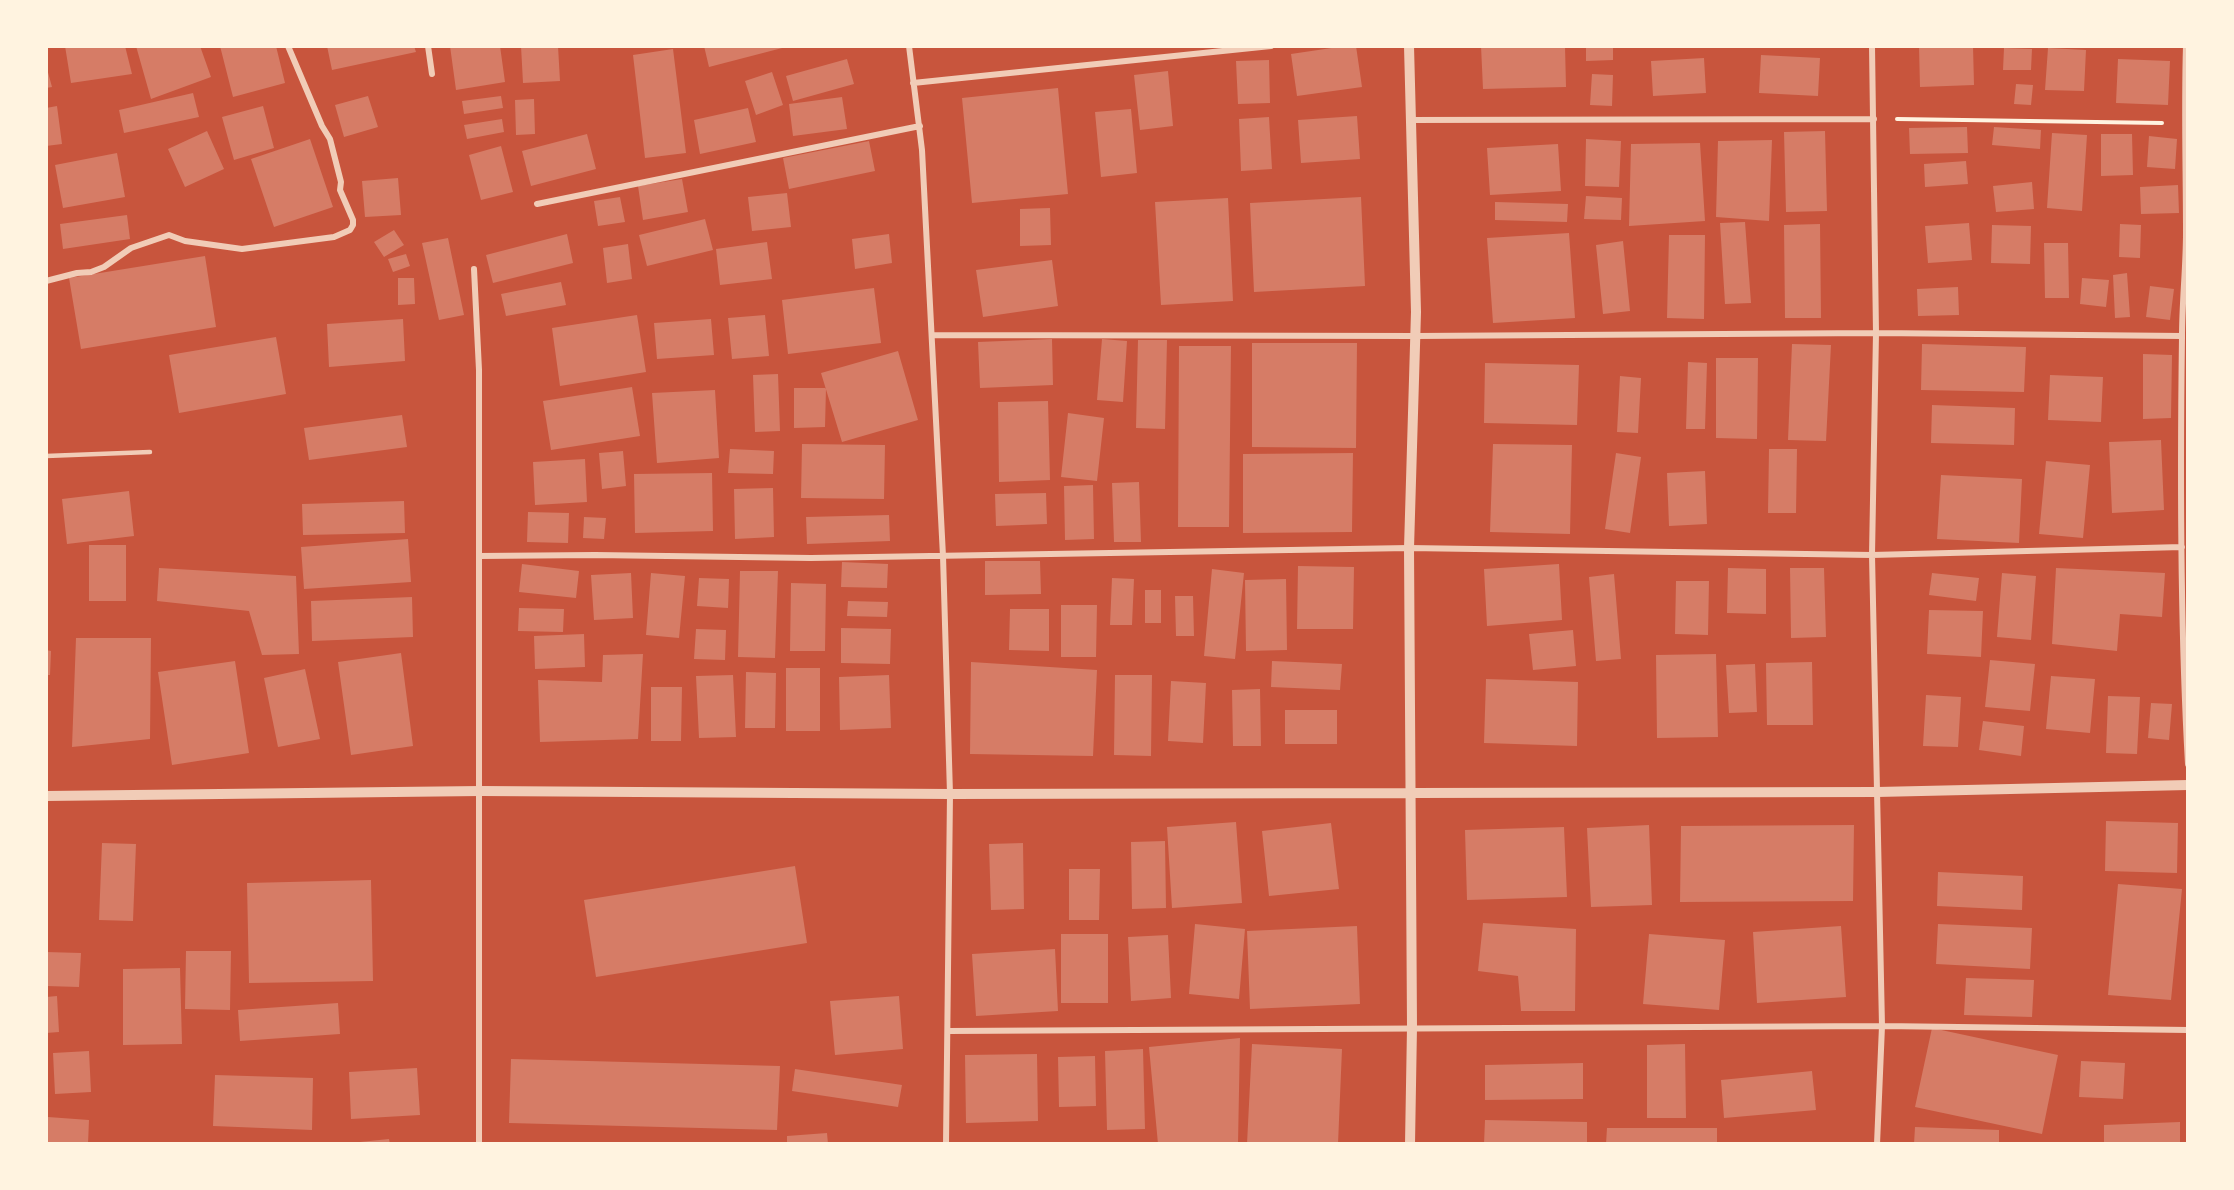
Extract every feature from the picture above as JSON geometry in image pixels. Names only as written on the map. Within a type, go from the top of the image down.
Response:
[{"type":"street","points":[[46,281],[98,270],[131,248],[169,236],[184,241],[242,249],[334,237],[350,230],[353,220],[340,190],[341,182],[330,139],[322,126],[288,46]]},
{"type":"street","points":[[428,46],[432,74]]},
{"type":"street","points":[[909,46],[920,126],[943,556],[950,794],[946,1143]]},
{"type":"street","points":[[914,83],[1271,46]]},
{"type":"street","points":[[1409,46],[1416,336],[1409,548],[1412,1027],[1410,1143]]},
{"type":"street","points":[[1872,46],[1876,333],[1872,555],[1882,1026],[1877,1143]]},
{"type":"street","points":[[2186,46],[2182,548],[2183,683],[2187,764]]},
{"type":"street","points":[[1410,120],[1874,119]]},
{"type":"street","points":[[537,204],[920,126]]},
{"type":"street","points":[[474,269],[479,370],[481,791],[479,1143]]},
{"type":"street","points":[[932,335],[1416,336],[1876,333],[2182,336]]},
{"type":"street","points":[[479,556],[811,558],[1409,548],[1872,555],[2182,548]]},
{"type":"street","points":[[46,796],[481,791],[950,794],[1877,792],[2187,784]]},
{"type":"street","points":[[948,1031],[1882,1026],[2187,1030]]},
{"type":"lane","points":[[46,456],[150,452]]},
{"type":"path","points":[[1874,119],[2184,123]]},
{"type":"building","points":[[65,46],[125,46],[132,74],[71,83]]},
{"type":"building","points":[[136,46],[200,46],[211,77],[151,99]]},
{"type":"building","points":[[220,46],[276,46],[285,83],[233,97]]},
{"type":"building","points":[[327,46],[414,46],[416,52],[332,70]]},
{"type":"building","points":[[450,46],[500,46],[505,82],[456,90]]},
{"type":"building","points":[[521,46],[558,46],[560,81],[523,83]]},
{"type":"building","points":[[704,46],[786,46],[786,47],[709,67]]},
{"type":"building","points":[[1356,46],[1362,87],[1297,96],[1291,54]]},
{"type":"building","points":[[1481,46],[1565,46],[1566,87],[1483,89]]},
{"type":"building","points":[[1586,46],[1613,46],[1613,60],[1586,61]]},
{"type":"building","points":[[1919,46],[1973,46],[1974,85],[1920,87]]},
{"type":"building","points":[[2004,48],[2032,49],[2031,70],[2003,70]]},
{"type":"building","points":[[2048,48],[2086,50],[2084,91],[2045,90]]},
{"type":"building","points":[[673,49],[686,153],[645,158],[633,55]]},
{"type":"building","points":[[1761,55],[1820,58],[1818,96],[1759,93]]},
{"type":"building","points":[[1704,58],[1706,93],[1653,96],[1651,61]]},
{"type":"building","points":[[847,59],[854,84],[793,101],[786,76]]},
{"type":"building","points":[[2118,59],[2170,61],[2168,105],[2116,103]]},
{"type":"building","points":[[1269,60],[1270,103],[1238,104],[1236,61]]},
{"type":"building","points":[[46,65],[52,87],[46,88]]},
{"type":"building","points":[[1168,71],[1173,126],[1140,130],[1134,75]]},
{"type":"building","points":[[772,72],[783,105],[756,115],[745,81]]},
{"type":"building","points":[[1592,74],[1613,75],[1612,106],[1590,105]]},
{"type":"building","points":[[2016,84],[2033,85],[2031,105],[2014,104]]},
{"type":"building","points":[[1058,88],[1068,194],[972,203],[962,98]]},
{"type":"building","points":[[193,93],[199,117],[124,133],[119,110]]},
{"type":"building","points":[[368,96],[378,127],[344,137],[335,105]]},
{"type":"building","points":[[501,96],[503,108],[464,114],[462,101]]},
{"type":"building","points":[[842,97],[847,129],[793,136],[789,104]]},
{"type":"building","points":[[534,99],[535,134],[516,135],[515,100]]},
{"type":"building","points":[[57,106],[62,144],[46,146],[46,108]]},
{"type":"building","points":[[263,106],[274,148],[234,160],[222,117]]},
{"type":"building","points":[[748,108],[756,142],[700,154],[694,120]]},
{"type":"building","points":[[1131,109],[1137,173],[1101,177],[1095,112]]},
{"type":"building","points":[[1357,116],[1360,159],[1301,163],[1298,120]]},
{"type":"building","points":[[1269,117],[1272,169],[1241,171],[1239,119]]},
{"type":"building","points":[[502,119],[504,132],[467,139],[464,125]]},
{"type":"building","points":[[1967,127],[1968,153],[1910,154],[1909,128]]},
{"type":"building","points":[[1994,127],[2041,130],[2040,149],[1992,145]]},
{"type":"building","points":[[207,131],[224,169],[185,187],[168,149]]},
{"type":"building","points":[[1825,131],[1827,211],[1786,212],[1784,132]]},
{"type":"building","points":[[2052,133],[2087,135],[2082,211],[2047,208]]},
{"type":"building","points":[[587,134],[596,169],[531,186],[522,151]]},
{"type":"building","points":[[2101,134],[2132,134],[2133,175],[2101,176]]},
{"type":"building","points":[[2149,136],[2177,139],[2175,169],[2147,167]]},
{"type":"building","points":[[310,139],[333,207],[274,227],[251,159]]},
{"type":"building","points":[[1586,139],[1621,141],[1619,187],[1585,186]]},
{"type":"building","points":[[1772,140],[1769,221],[1716,217],[1718,141]]},
{"type":"building","points":[[869,141],[875,171],[789,189],[783,158]]},
{"type":"building","points":[[1700,143],[1705,221],[1629,226],[1631,144]]},
{"type":"building","points":[[1558,144],[1561,191],[1490,195],[1487,148]]},
{"type":"building","points":[[501,146],[513,192],[481,200],[469,155]]},
{"type":"building","points":[[117,153],[125,197],[63,208],[55,165]]},
{"type":"building","points":[[1966,161],[1968,184],[1925,187],[1924,164]]},
{"type":"building","points":[[398,178],[401,215],[365,217],[362,181]]},
{"type":"building","points":[[682,179],[688,212],[643,220],[638,186]]},
{"type":"building","points":[[2032,182],[2034,209],[1996,212],[1993,186]]},
{"type":"building","points":[[2178,185],[2179,213],[2141,214],[2140,187]]},
{"type":"building","points":[[787,193],[791,227],[752,231],[748,197]]},
{"type":"building","points":[[1586,196],[1622,198],[1621,220],[1584,219]]},
{"type":"building","points":[[620,197],[625,222],[598,226],[594,201]]},
{"type":"building","points":[[1361,197],[1365,286],[1254,292],[1250,203]]},
{"type":"building","points":[[1228,198],[1233,301],[1161,305],[1155,202]]},
{"type":"building","points":[[1495,202],[1568,204],[1567,222],[1495,220]]},
{"type":"building","points":[[1050,208],[1051,245],[1020,246],[1020,209]]},
{"type":"building","points":[[127,215],[130,239],[63,249],[60,224]]},
{"type":"building","points":[[705,219],[713,250],[647,266],[639,235]]},
{"type":"building","points":[[1745,222],[1751,303],[1725,304],[1720,223]]},
{"type":"building","points":[[1969,223],[1972,260],[1928,263],[1925,226]]},
{"type":"building","points":[[1820,224],[1821,318],[1785,318],[1784,225]]},
{"type":"building","points":[[2120,224],[2141,225],[2140,258],[2119,257]]},
{"type":"building","points":[[1992,225],[2031,226],[2030,264],[1991,263]]},
{"type":"building","points":[[394,230],[404,245],[384,257],[374,242]]},
{"type":"building","points":[[1569,233],[1575,318],[1493,323],[1487,238]]},
{"type":"building","points":[[567,234],[573,263],[493,283],[486,255]]},
{"type":"building","points":[[889,234],[892,263],[855,269],[852,239]]},
{"type":"building","points":[[1669,235],[1705,235],[1704,319],[1667,318]]},
{"type":"building","points":[[448,238],[464,315],[439,320],[422,243]]},
{"type":"building","points":[[1623,241],[1630,311],[1603,314],[1596,245]]},
{"type":"building","points":[[767,242],[772,279],[720,285],[716,249]]},
{"type":"building","points":[[2044,243],[2068,243],[2069,298],[2045,298]]},
{"type":"building","points":[[628,244],[632,279],[607,283],[603,248]]},
{"type":"building","points":[[406,254],[410,266],[393,272],[388,259]]},
{"type":"building","points":[[205,256],[216,327],[81,349],[69,278]]},
{"type":"building","points":[[1052,260],[1058,306],[983,317],[976,270]]},
{"type":"building","points":[[2127,273],[2130,317],[2115,318],[2113,275]]},
{"type":"building","points":[[398,278],[414,278],[415,304],[398,305]]},
{"type":"building","points":[[2082,278],[2109,280],[2106,307],[2080,304]]},
{"type":"building","points":[[561,282],[566,305],[506,316],[501,294]]},
{"type":"building","points":[[2150,286],[2174,289],[2170,320],[2146,317]]},
{"type":"building","points":[[1958,287],[1959,315],[1918,316],[1917,289]]},
{"type":"building","points":[[874,288],[881,343],[788,354],[782,300]]},
{"type":"building","points":[[637,315],[646,372],[560,386],[552,328]]},
{"type":"building","points":[[765,315],[769,356],[732,359],[728,318]]},
{"type":"building","points":[[403,319],[405,361],[329,367],[327,324]]},
{"type":"building","points":[[711,319],[714,355],[657,359],[654,323]]},
{"type":"building","points":[[276,337],[286,394],[179,413],[169,355]]},
{"type":"building","points":[[1052,339],[1053,385],[980,388],[978,342]]},
{"type":"building","points":[[1102,339],[1127,341],[1123,402],[1097,400]]},
{"type":"building","points":[[1138,340],[1167,340],[1165,429],[1136,428]]},
{"type":"building","points":[[1252,343],[1357,343],[1356,448],[1252,447]]},
{"type":"building","points":[[1792,344],[1831,345],[1826,441],[1788,440]]},
{"type":"building","points":[[1922,344],[2026,347],[2024,392],[1921,390]]},
{"type":"building","points":[[1179,346],[1231,346],[1229,527],[1178,527]]},
{"type":"building","points":[[898,351],[918,420],[842,442],[821,373]]},
{"type":"building","points":[[2143,354],[2172,355],[2171,418],[2143,419]]},
{"type":"building","points":[[1716,358],[1758,358],[1757,439],[1716,438]]},
{"type":"building","points":[[1688,362],[1707,363],[1705,429],[1686,429]]},
{"type":"building","points":[[1485,363],[1579,365],[1577,425],[1484,423]]},
{"type":"building","points":[[778,374],[780,431],[755,432],[753,375]]},
{"type":"building","points":[[2050,375],[2103,377],[2101,422],[2048,420]]},
{"type":"building","points":[[1620,376],[1641,378],[1638,433],[1617,432]]},
{"type":"building","points":[[632,387],[640,436],[551,450],[543,401]]},
{"type":"building","points":[[794,388],[826,388],[825,427],[794,428]]},
{"type":"building","points":[[715,390],[719,458],[657,463],[652,393]]},
{"type":"building","points":[[1048,401],[1050,480],[999,482],[998,402]]},
{"type":"building","points":[[1932,405],[2015,408],[2014,445],[1931,443]]},
{"type":"building","points":[[1068,413],[1104,418],[1097,481],[1061,477]]},
{"type":"building","points":[[402,415],[407,447],[309,460],[304,428]]},
{"type":"building","points":[[2161,440],[2164,510],[2112,513],[2109,442]]},
{"type":"building","points":[[802,444],[885,445],[884,499],[801,498]]},
{"type":"building","points":[[1493,444],[1572,445],[1570,534],[1490,532]]},
{"type":"building","points":[[730,449],[774,451],[773,474],[728,473]]},
{"type":"building","points":[[1769,449],[1797,449],[1796,513],[1768,513]]},
{"type":"building","points":[[623,451],[626,486],[602,489],[599,453]]},
{"type":"building","points":[[1353,453],[1352,532],[1243,533],[1243,454]]},
{"type":"building","points":[[1616,453],[1641,457],[1630,533],[1605,529]]},
{"type":"building","points":[[585,459],[587,502],[535,505],[533,462]]},
{"type":"building","points":[[2046,461],[2090,465],[2083,538],[2039,534]]},
{"type":"building","points":[[1705,471],[1707,524],[1669,526],[1667,473]]},
{"type":"building","points":[[712,473],[713,531],[635,533],[634,474]]},
{"type":"building","points":[[1941,475],[2022,479],[2019,543],[1937,539]]},
{"type":"building","points":[[1139,482],[1141,542],[1114,542],[1112,483]]},
{"type":"building","points":[[1093,485],[1094,539],[1065,540],[1064,486]]},
{"type":"building","points":[[773,488],[774,537],[735,539],[734,489]]},
{"type":"building","points":[[129,491],[134,536],[67,544],[62,499]]},
{"type":"building","points":[[1046,493],[1047,524],[996,526],[995,494]]},
{"type":"building","points":[[404,501],[405,533],[303,535],[302,504]]},
{"type":"building","points":[[528,512],[569,513],[568,543],[527,542]]},
{"type":"building","points":[[889,515],[890,541],[807,544],[806,517]]},
{"type":"building","points":[[584,517],[606,518],[604,539],[583,538]]},
{"type":"building","points":[[408,539],[411,582],[304,589],[301,547]]},
{"type":"building","points":[[89,545],[126,545],[126,601],[89,601]]},
{"type":"building","points":[[985,561],[1040,561],[1041,594],[985,595]]},
{"type":"building","points":[[842,562],[888,564],[887,588],[841,587]]},
{"type":"building","points":[[522,564],[579,571],[576,598],[519,592]]},
{"type":"building","points":[[1559,564],[1562,620],[1487,626],[1484,569]]},
{"type":"building","points":[[1298,566],[1354,567],[1353,629],[1297,629]]},
{"type":"building","points":[[159,568],[296,576],[299,654],[262,655],[249,611],[157,601]]},
{"type":"building","points":[[1728,568],[1766,569],[1766,614],[1727,613]]},
{"type":"building","points":[[1790,568],[1824,568],[1826,637],[1791,638]]},
{"type":"building","points":[[2056,568],[2165,573],[2162,617],[2120,614],[2117,651],[2052,644]]},
{"type":"building","points":[[1212,569],[1244,573],[1235,659],[1204,656]]},
{"type":"building","points":[[740,571],[778,571],[775,658],[738,657]]},
{"type":"building","points":[[631,573],[633,618],[594,620],[591,575]]},
{"type":"building","points":[[651,573],[685,576],[679,638],[646,635]]},
{"type":"building","points":[[1932,573],[1979,578],[1976,601],[1929,595]]},
{"type":"building","points":[[2002,573],[2036,576],[2031,640],[1997,637]]},
{"type":"building","points":[[1614,574],[1621,659],[1596,661],[1589,577]]},
{"type":"building","points":[[699,578],[729,579],[728,608],[697,606]]},
{"type":"building","points":[[1112,578],[1134,579],[1132,625],[1110,625]]},
{"type":"building","points":[[1286,579],[1287,650],[1246,651],[1245,580]]},
{"type":"building","points":[[1676,581],[1709,581],[1708,635],[1675,634]]},
{"type":"building","points":[[791,583],[826,584],[825,651],[790,651]]},
{"type":"building","points":[[1145,590],[1161,590],[1161,623],[1145,623]]},
{"type":"building","points":[[1175,596],[1193,596],[1194,636],[1176,636]]},
{"type":"building","points":[[412,597],[413,637],[312,641],[311,601]]},
{"type":"building","points":[[848,601],[888,602],[887,617],[847,616]]},
{"type":"building","points":[[1061,605],[1097,605],[1096,657],[1061,657]]},
{"type":"building","points":[[519,608],[564,609],[563,632],[518,631]]},
{"type":"building","points":[[1010,609],[1049,609],[1049,651],[1009,650]]},
{"type":"building","points":[[1929,610],[1983,611],[1981,657],[1927,654]]},
{"type":"building","points":[[841,628],[891,629],[890,664],[841,663]]},
{"type":"building","points":[[696,629],[726,630],[725,660],[694,659]]},
{"type":"building","points":[[1573,630],[1576,666],[1533,670],[1529,634]]},
{"type":"building","points":[[584,634],[585,667],[535,669],[534,636]]},
{"type":"building","points":[[76,638],[151,638],[150,739],[72,747]]},
{"type":"building","points":[[46,650],[51,651],[50,675],[46,675]]},
{"type":"building","points":[[401,653],[413,746],[351,755],[338,662]]},
{"type":"building","points":[[643,654],[638,739],[540,742],[538,680],[602,682],[603,655]]},
{"type":"building","points":[[1716,654],[1718,737],[1657,738],[1656,655]]},
{"type":"building","points":[[1990,660],[2035,664],[2030,711],[1985,707]]},
{"type":"building","points":[[235,661],[249,753],[172,765],[158,672]]},
{"type":"building","points":[[1272,661],[1342,664],[1340,690],[1271,687]]},
{"type":"building","points":[[971,662],[1097,670],[1093,756],[970,754]]},
{"type":"building","points":[[1812,662],[1813,725],[1767,725],[1766,663]]},
{"type":"building","points":[[1755,664],[1757,712],[1729,713],[1726,665]]},
{"type":"building","points":[[786,668],[820,668],[820,731],[786,731]]},
{"type":"building","points":[[305,669],[320,739],[278,747],[264,678]]},
{"type":"building","points":[[746,672],[776,673],[775,728],[745,728]]},
{"type":"building","points":[[733,675],[736,737],[699,738],[696,676]]},
{"type":"building","points":[[889,675],[891,728],[840,730],[839,677]]},
{"type":"building","points":[[1115,675],[1152,675],[1151,756],[1114,755]]},
{"type":"building","points":[[2051,676],[2095,679],[2090,733],[2046,729]]},
{"type":"building","points":[[1486,679],[1578,682],[1577,746],[1484,743]]},
{"type":"building","points":[[1171,681],[1206,683],[1203,743],[1168,741]]},
{"type":"building","points":[[651,687],[682,687],[681,741],[651,741]]},
{"type":"building","points":[[1260,689],[1261,746],[1233,746],[1232,690]]},
{"type":"building","points":[[1926,695],[1961,697],[1958,747],[1923,746]]},
{"type":"building","points":[[2108,696],[2140,697],[2137,754],[2106,753]]},
{"type":"building","points":[[2151,703],[2172,704],[2169,740],[2148,738]]},
{"type":"building","points":[[1285,710],[1337,710],[1337,744],[1285,744]]},
{"type":"building","points":[[1983,721],[2024,726],[2021,756],[1979,750]]},
{"type":"building","points":[[2106,821],[2178,823],[2177,873],[2105,871]]},
{"type":"building","points":[[1236,822],[1242,903],[1172,908],[1167,827]]},
{"type":"building","points":[[1331,823],[1339,889],[1269,896],[1262,831]]},
{"type":"building","points":[[1649,825],[1652,905],[1591,907],[1587,828]]},
{"type":"building","points":[[1854,825],[1853,901],[1680,902],[1681,826]]},
{"type":"building","points":[[1564,827],[1567,897],[1467,900],[1465,830]]},
{"type":"building","points":[[1165,841],[1166,908],[1132,909],[1131,842]]},
{"type":"building","points":[[102,843],[136,844],[133,921],[99,920]]},
{"type":"building","points":[[1023,843],[1024,909],[991,910],[989,844]]},
{"type":"building","points":[[795,866],[807,943],[596,977],[584,900]]},
{"type":"building","points":[[1069,869],[1100,869],[1099,920],[1069,920]]},
{"type":"building","points":[[1938,872],[2023,876],[2022,910],[1937,906]]},
{"type":"building","points":[[371,880],[373,981],[249,983],[247,883]]},
{"type":"building","points":[[2118,884],[2182,889],[2171,1000],[2108,995]]},
{"type":"building","points":[[1483,923],[1576,929],[1575,1011],[1521,1011],[1518,976],[1478,971]]},
{"type":"building","points":[[1195,924],[1245,929],[1239,999],[1189,994]]},
{"type":"building","points":[[1938,924],[2032,928],[2030,969],[1936,964]]},
{"type":"building","points":[[1357,926],[1360,1004],[1250,1009],[1247,931]]},
{"type":"building","points":[[1841,926],[1846,997],[1757,1003],[1753,932]]},
{"type":"building","points":[[1061,934],[1108,934],[1108,1003],[1061,1003]]},
{"type":"building","points":[[1649,934],[1725,940],[1719,1010],[1643,1004]]},
{"type":"building","points":[[1168,935],[1171,998],[1131,1001],[1128,937]]},
{"type":"building","points":[[1055,949],[1058,1011],[976,1016],[972,954]]},
{"type":"building","points":[[186,951],[231,951],[230,1010],[185,1009]]},
{"type":"building","points":[[46,952],[81,953],[79,987],[46,986]]},
{"type":"building","points":[[180,968],[182,1044],[123,1045],[123,969]]},
{"type":"building","points":[[1966,978],[2034,980],[2032,1017],[1964,1015]]},
{"type":"building","points":[[57,996],[59,1032],[46,1033],[46,997]]},
{"type":"building","points":[[899,996],[903,1049],[835,1055],[830,1001]]},
{"type":"building","points":[[338,1003],[340,1034],[240,1041],[238,1010]]},
{"type":"building","points":[[1932,1028],[2058,1055],[2042,1134],[1915,1107]]},
{"type":"building","points":[[1240,1038],[1238,1144],[1158,1144],[1149,1047]]},
{"type":"building","points":[[1252,1044],[1342,1049],[1338,1144],[1247,1144]]},
{"type":"building","points":[[1685,1044],[1686,1118],[1647,1118],[1647,1045]]},
{"type":"building","points":[[1143,1049],[1145,1129],[1107,1130],[1105,1051]]},
{"type":"building","points":[[89,1051],[91,1092],[55,1094],[53,1053]]},
{"type":"building","points":[[1037,1054],[1038,1121],[966,1123],[965,1055]]},
{"type":"building","points":[[1095,1056],[1096,1106],[1059,1107],[1058,1057]]},
{"type":"building","points":[[511,1059],[780,1066],[777,1130],[509,1123]]},
{"type":"building","points":[[2081,1061],[2125,1063],[2123,1099],[2079,1097]]},
{"type":"building","points":[[1583,1063],[1583,1099],[1485,1100],[1485,1065]]},
{"type":"building","points":[[417,1068],[420,1115],[351,1119],[349,1072]]},
{"type":"building","points":[[795,1069],[902,1085],[898,1107],[792,1091]]},
{"type":"building","points":[[1812,1071],[1816,1110],[1724,1118],[1721,1080]]},
{"type":"building","points":[[215,1075],[313,1078],[312,1130],[213,1126]]},
{"type":"building","points":[[48,1117],[89,1120],[88,1144],[46,1144]]},
{"type":"building","points":[[1485,1120],[1587,1122],[1587,1144],[1484,1144]]},
{"type":"building","points":[[2180,1122],[2180,1144],[2104,1144],[2104,1125]]},
{"type":"building","points":[[1915,1127],[1999,1130],[1999,1144],[1914,1144]]},
{"type":"building","points":[[1607,1128],[1717,1128],[1717,1144],[1606,1144]]},
{"type":"building","points":[[827,1133],[828,1144],[787,1144],[787,1136]]},
{"type":"building","points":[[389,1139],[390,1144],[360,1144],[360,1142]]}]
